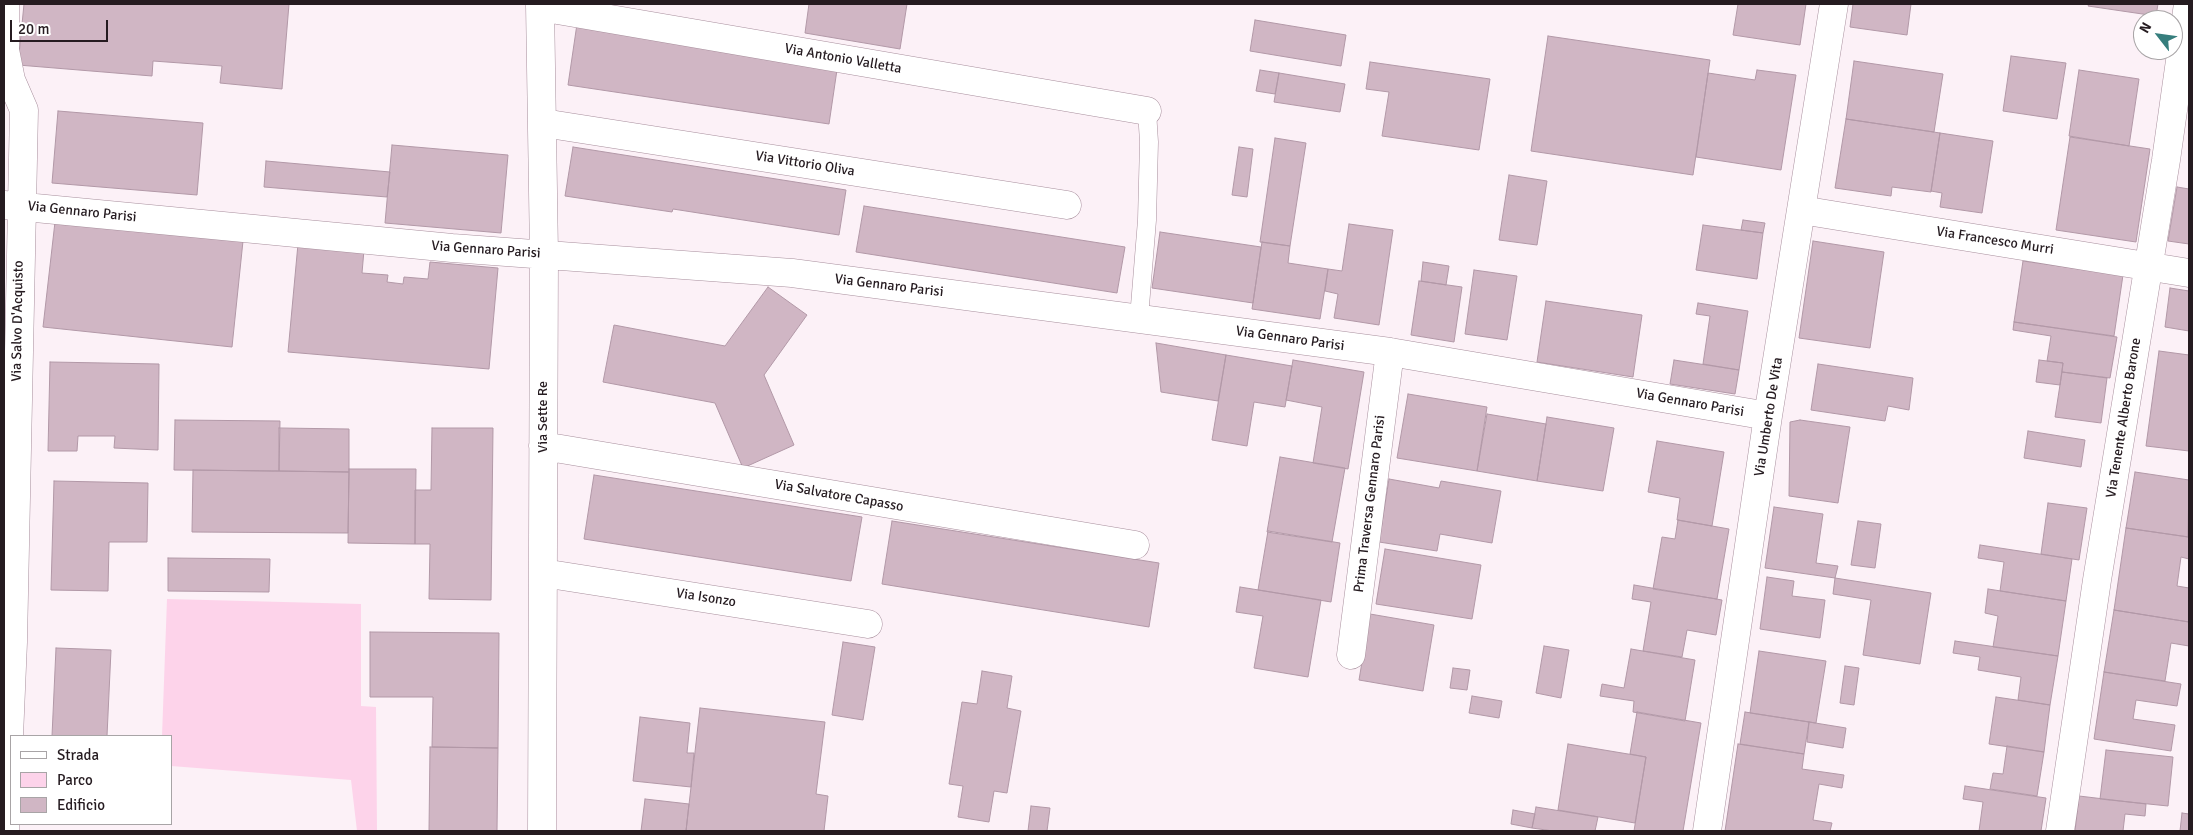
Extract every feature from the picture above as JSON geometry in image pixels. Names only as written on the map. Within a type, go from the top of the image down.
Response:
[{"type":"street","name":"Via Salvo D'Acquisto","points":[[5,4],[5,50],[11,80],[24,110],[12,206],[5,831]]},
{"type":"street","name":"Via Umberto De Vita","points":[[1707,831],[1768,416],[1834,4]]},
{"type":"street","name":"Via Tenente Alberto Barone","points":[[2060,831],[2097,580],[2166,160],[2188,4]]},
{"type":"street","name":"Via Antonio Valletta","points":[[540,5],[1147,110]]},
{"type":"street","name":"Via Sette Re","points":[[540,5],[544,254],[542,831]]},
{"type":"street","name":"Via Vittorio Oliva","points":[[543,123],[1066,205]]},
{"type":"street","name":"Via Gennaro Parisi","points":[[12,206],[452,248],[792,273],[1390,352],[1768,416]]},
{"type":"street","name":"Via Francesco Murri","points":[[1801,210],[2189,273]]},
{"type":"street","name":"Prima Traversa Gennaro Parisi","points":[[1351,655],[1390,352]]},
{"type":"street","name":"Via Salvatore Capasso","points":[[543,446],[1135,545]]},
{"type":"street","name":"Via Isonzo","points":[[543,573],[868,624]]},
{"type":"lane","points":[[1139,318],[1147,220],[1149,142],[1147,110]]},
{"type":"green space","points":[[167,599],[361,604],[361,706],[376,707],[377,831],[357,831],[351,780],[172,766],[172,735],[162,735]]},
{"type":"building","points":[[24,4],[289,4],[282,89],[220,83],[222,66],[153,61],[152,76],[18,65]]},
{"type":"building","points":[[809,4],[907,4],[900,49],[805,33]]},
{"type":"building","points":[[1738,4],[1806,4],[1800,45],[1733,35]]},
{"type":"building","points":[[1853,4],[1911,4],[1907,35],[1850,27]]},
{"type":"building","points":[[2089,4],[2158,4],[2157,10],[2133,10],[2133,13],[2088,6]]},
{"type":"building","points":[[1255,20],[1346,35],[1341,66],[1250,51]]},
{"type":"building","points":[[577,24],[838,63],[829,124],[568,85]]},
{"type":"building","points":[[1548,36],[1710,60],[1693,175],[1531,151]]},
{"type":"building","points":[[2011,56],[2066,63],[2057,119],[2003,111]]},
{"type":"building","points":[[1854,61],[1943,74],[1934,132],[1846,119]]},
{"type":"building","points":[[1370,62],[1490,79],[1479,150],[1382,136],[1389,92],[1366,89]]},
{"type":"building","points":[[1260,70],[1279,73],[1275,94],[1256,91]]},
{"type":"building","points":[[1757,70],[1796,75],[1781,170],[1696,157],[1708,73],[1755,80]]},
{"type":"building","points":[[2079,70],[2139,79],[2129,146],[2069,136]]},
{"type":"building","points":[[1279,73],[1345,84],[1340,112],[1274,102]]},
{"type":"building","points":[[58,111],[203,123],[197,195],[52,183]]},
{"type":"building","points":[[1846,119],[1940,133],[1931,192],[1892,187],[1891,196],[1835,188]]},
{"type":"building","points":[[1940,133],[1993,141],[1982,213],[1940,207],[1942,193],[1931,191]]},
{"type":"building","points":[[2070,137],[2150,149],[2136,242],[2056,230]]},
{"type":"building","points":[[1275,138],[1306,143],[1290,246],[1260,242]]},
{"type":"building","points":[[392,145],[508,155],[501,233],[385,223]]},
{"type":"building","points":[[573,147],[846,190],[839,235],[673,209],[672,212],[565,196]]},
{"type":"building","points":[[1239,147],[1253,149],[1247,197],[1232,195]]},
{"type":"building","points":[[266,161],[390,172],[387,197],[264,187]]},
{"type":"building","points":[[1509,175],[1547,181],[1537,245],[1499,240]]},
{"type":"building","points":[[2177,187],[2189,189],[2189,244],[2168,241]]},
{"type":"building","points":[[864,206],[1125,247],[1117,293],[856,252]]},
{"type":"building","points":[[1743,220],[1765,223],[1763,233],[1741,230]]},
{"type":"building","points":[[55,222],[243,241],[232,347],[43,327]]},
{"type":"building","points":[[1349,224],[1393,230],[1379,325],[1334,318],[1338,294],[1325,291],[1328,269],[1342,271]]},
{"type":"building","points":[[1703,225],[1763,233],[1757,279],[1696,270]]},
{"type":"building","points":[[1160,232],[1261,247],[1253,303],[1152,288]]},
{"type":"building","points":[[1813,241],[1884,252],[1870,348],[1799,338]]},
{"type":"building","points":[[1262,242],[1290,246],[1288,263],[1328,269],[1320,319],[1252,309]]},
{"type":"building","points":[[298,244],[364,250],[362,273],[388,275],[387,282],[403,284],[404,277],[428,279],[430,262],[498,268],[489,369],[288,352]]},
{"type":"building","points":[[2023,261],[2123,275],[2114,336],[2014,322]]},
{"type":"building","points":[[1423,262],[1449,266],[1446,285],[1421,281]]},
{"type":"building","points":[[1474,270],[1517,276],[1507,340],[1465,334]]},
{"type":"building","points":[[1419,281],[1462,287],[1454,342],[1411,335]]},
{"type":"building","points":[[768,287],[807,315],[764,375],[794,445],[743,468],[715,403],[603,382],[614,325],[725,346]]},
{"type":"building","points":[[2170,288],[2189,291],[2189,331],[2165,327]]},
{"type":"building","points":[[1546,301],[1642,315],[1633,377],[1537,362]]},
{"type":"building","points":[[1698,303],[1748,311],[1739,370],[1703,364],[1710,316],[1696,314]]},
{"type":"building","points":[[2014,322],[2117,337],[2110,378],[2062,372],[2063,363],[2047,361],[2051,336],[2013,330]]},
{"type":"building","points":[[1156,343],[1226,355],[1218,401],[1161,392]]},
{"type":"building","points":[[2159,351],[2189,355],[2189,451],[2146,446]]},
{"type":"building","points":[[1226,355],[1292,366],[1285,407],[1254,402],[1247,446],[1212,440]]},
{"type":"building","points":[[1293,360],[1364,372],[1348,469],[1313,463],[1322,407],[1286,400]]},
{"type":"building","points":[[1674,360],[1739,370],[1735,394],[1670,384]]},
{"type":"building","points":[[2039,360],[2063,363],[2060,385],[2036,382]]},
{"type":"building","points":[[50,362],[159,364],[158,450],[114,448],[115,436],[78,436],[77,451],[48,451]]},
{"type":"building","points":[[1818,364],[1913,378],[1909,410],[1888,406],[1885,421],[1811,410]]},
{"type":"building","points":[[2062,372],[2107,378],[2101,423],[2055,417]]},
{"type":"building","points":[[1408,394],[1487,407],[1477,471],[1397,458]]},
{"type":"building","points":[[1487,414],[1546,424],[1537,481],[1477,471]]},
{"type":"building","points":[[1547,417],[1614,428],[1603,491],[1537,481]]},
{"type":"building","points":[[175,420],[280,421],[279,471],[174,470]]},
{"type":"building","points":[[1800,420],[1850,427],[1838,503],[1789,496],[1790,422]]},
{"type":"building","points":[[279,428],[349,429],[349,472],[279,471]]},
{"type":"building","points":[[432,428],[493,428],[491,600],[429,599],[430,544],[415,544],[415,490],[431,490]]},
{"type":"building","points":[[2028,431],[2085,440],[2081,467],[2024,458]]},
{"type":"building","points":[[1657,441],[1724,452],[1712,526],[1677,520],[1680,498],[1648,492]]},
{"type":"building","points":[[1280,457],[1345,468],[1332,542],[1267,532]]},
{"type":"building","points":[[349,469],[416,469],[415,544],[348,543]]},
{"type":"building","points":[[193,470],[349,472],[348,533],[192,532]]},
{"type":"building","points":[[2135,472],[2189,480],[2188,537],[2126,528]]},
{"type":"building","points":[[594,475],[862,517],[851,581],[584,539]]},
{"type":"building","points":[[1389,479],[1439,488],[1441,481],[1501,491],[1492,543],[1440,534],[1437,551],[1379,542]]},
{"type":"building","points":[[54,481],[148,483],[147,542],[109,542],[108,591],[51,590]]},
{"type":"building","points":[[2048,503],[2087,508],[2079,560],[2041,554]]},
{"type":"building","points":[[1774,507],[1823,514],[1816,563],[1838,566],[1835,578],[1765,568]]},
{"type":"building","points":[[1678,520],[1729,529],[1717,599],[1653,589],[1662,537],[1675,539]]},
{"type":"building","points":[[892,521],[1159,563],[1149,627],[882,584]]},
{"type":"building","points":[[1858,521],[1881,524],[1875,568],[1851,565]]},
{"type":"building","points":[[2126,528],[2189,537],[2189,559],[2181,557],[2177,586],[2189,588],[2189,622],[2114,610]]},
{"type":"building","points":[[1268,531],[1340,543],[1331,602],[1258,590]]},
{"type":"building","points":[[1980,545],[2072,559],[2066,601],[2000,591],[2004,562],[1978,558]]},
{"type":"building","points":[[1385,549],[1481,565],[1472,619],[1376,604]]},
{"type":"building","points":[[168,558],[270,559],[269,592],[168,591]]},
{"type":"building","points":[[1767,577],[1794,581],[1792,596],[1825,600],[1820,638],[1760,629]]},
{"type":"building","points":[[1835,578],[1931,593],[1920,664],[1863,655],[1871,600],[1833,594]]},
{"type":"building","points":[[1634,585],[1722,600],[1716,635],[1687,630],[1682,657],[1643,651],[1651,602],[1632,599]]},
{"type":"building","points":[[1240,587],[1321,600],[1308,677],[1254,668],[1263,616],[1236,612]]},
{"type":"building","points":[[1988,589],[2066,601],[2058,656],[1993,647],[1998,616],[1985,613]]},
{"type":"building","points":[[2114,610],[2189,622],[2189,646],[2171,643],[2165,681],[2104,672]]},
{"type":"building","points":[[1370,614],[1434,625],[1423,691],[1359,680]]},
{"type":"building","points":[[370,632],[499,633],[498,748],[432,747],[433,697],[370,697]]},
{"type":"building","points":[[1955,641],[2058,656],[2050,705],[2018,700],[2021,677],[1978,670],[1980,657],[1953,653]]},
{"type":"building","points":[[843,642],[875,647],[863,720],[832,715]]},
{"type":"building","points":[[1544,646],[1569,650],[1561,698],[1536,693]]},
{"type":"building","points":[[56,648],[111,650],[107,735],[52,735]]},
{"type":"building","points":[[1631,649],[1695,660],[1685,721],[1633,712],[1634,701],[1600,696],[1602,684],[1624,688]]},
{"type":"building","points":[[1759,651],[1826,661],[1816,723],[1750,713]]},
{"type":"building","points":[[1845,666],[1859,668],[1854,705],[1840,703]]},
{"type":"building","points":[[1453,668],[1470,670],[1467,690],[1450,688]]},
{"type":"building","points":[[982,671],[1012,676],[1007,708],[1021,711],[1007,793],[994,791],[989,822],[958,817],[963,786],[949,784],[962,702],[977,704]]},
{"type":"building","points":[[2104,672],[2181,684],[2177,706],[2136,700],[2133,719],[2175,725],[2171,751],[2094,739]]},
{"type":"building","points":[[1472,696],[1502,701],[1499,718],[1469,713]]},
{"type":"building","points":[[1996,697],[2050,705],[2044,752],[1989,744]]},
{"type":"building","points":[[700,708],[825,722],[816,794],[828,796],[824,831],[686,831]]},
{"type":"building","points":[[1637,712],[1701,723],[1683,831],[1634,831],[1646,757],[1630,754]]},
{"type":"building","points":[[1745,712],[1809,722],[1804,754],[1740,744]]},
{"type":"building","points":[[640,717],[690,723],[687,753],[694,753],[691,787],[633,781]]},
{"type":"building","points":[[1809,722],[1846,728],[1843,748],[1807,742]]},
{"type":"building","points":[[1568,744],[1646,757],[1635,823],[1558,810]]},
{"type":"building","points":[[1738,744],[1804,754],[1802,769],[1844,775],[1842,788],[1819,784],[1813,820],[1832,823],[1830,831],[1725,831]]},
{"type":"building","points":[[2007,746],[2044,752],[2037,796],[1990,789],[1993,773],[2003,774]]},
{"type":"building","points":[[430,747],[498,748],[497,831],[429,831]]},
{"type":"building","points":[[2106,750],[2173,757],[2168,806],[2100,799]]},
{"type":"building","points":[[1965,786],[2046,798],[2041,831],[1979,831],[1983,802],[1963,799]]},
{"type":"building","points":[[2079,796],[2146,804],[2145,816],[2125,814],[2123,831],[2075,831]]},
{"type":"building","points":[[645,799],[689,804],[686,831],[641,831]]},
{"type":"building","points":[[1031,806],[1050,808],[1047,831],[1028,831]]},
{"type":"building","points":[[1536,807],[1598,817],[1595,831],[1553,831],[1532,828]]},
{"type":"building","points":[[1513,810],[1535,814],[1532,828],[1511,824]]},
{"type":"building","points":[[2182,813],[2189,814],[2189,831],[2180,831]]}]
